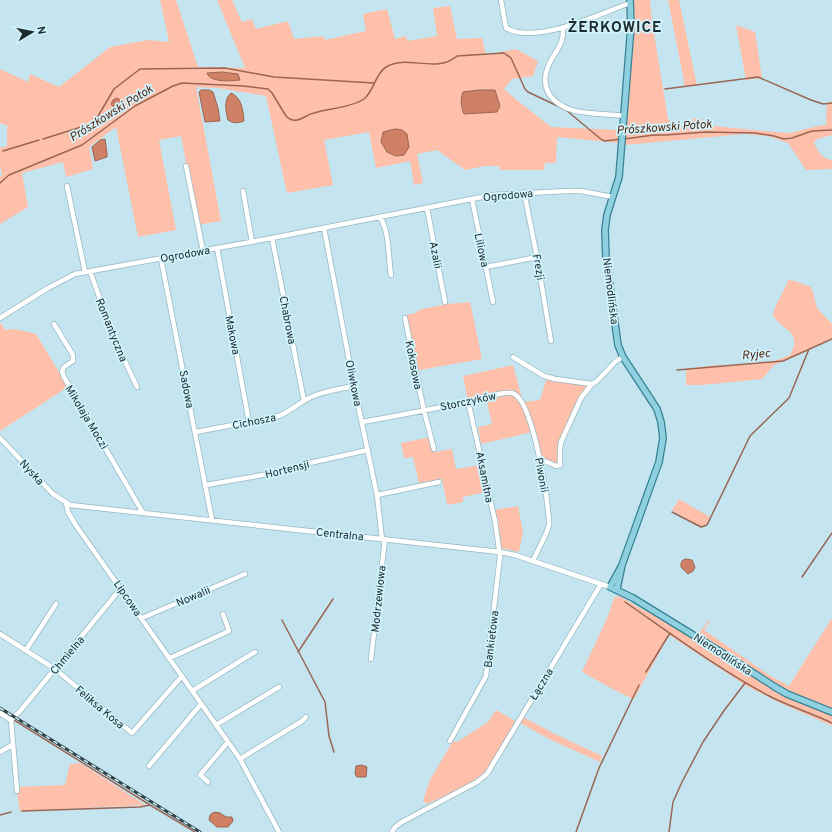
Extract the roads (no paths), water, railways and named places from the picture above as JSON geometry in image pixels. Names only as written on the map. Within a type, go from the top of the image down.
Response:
[{"type":"main road","name":"Niemodlińska","points":[[617,589],[622,566],[659,462],[664,438],[663,428],[657,409],[623,357],[616,336],[605,243],[606,220],[619,177],[631,26],[630,1]]},
{"type":"main road","name":"Niemodlińska","points":[[622,566],[610,587],[617,589],[781,690],[832,712]]},
{"type":"street","points":[[501,0],[506,28],[526,33],[563,28],[630,1]]},
{"type":"street","points":[[563,28],[563,38],[545,76],[544,82],[547,91],[552,98],[564,106],[574,110],[596,114],[624,116]]},
{"type":"street","points":[[186,166],[203,251]]},
{"type":"street","name":"Romantyczna","points":[[67,186],[87,272],[136,387]]},
{"type":"street","points":[[243,191],[252,242]]},
{"type":"street","name":"Ogrodowa","points":[[0,318],[68,277],[87,272],[252,242],[492,195],[524,192],[581,191],[613,197]]},
{"type":"street","name":"Frezji","points":[[524,192],[537,257],[551,341]]},
{"type":"street","name":"Liliowa","points":[[472,198],[493,302]]},
{"type":"street","name":"Azalii","points":[[427,208],[445,302]]},
{"type":"street","points":[[380,217],[386,230],[391,275]]},
{"type":"street","name":"Oliwkowa","points":[[324,228],[354,386],[377,495],[383,539]]},
{"type":"street","name":"Chabrowa","points":[[272,238],[304,401]]},
{"type":"street","name":"Makowa","points":[[217,248],[250,422]]},
{"type":"street","points":[[486,267],[537,257]]},
{"type":"street","name":"Sadowa","points":[[161,259],[212,520]]},
{"type":"street","name":"Kokosowa","points":[[405,318],[424,411]]},
{"type":"street","name":"Mikołaja Moczi","points":[[54,324],[73,356],[73,361],[64,367],[62,371],[64,377],[143,513]]},
{"type":"street","points":[[513,357],[544,376],[592,384]]},
{"type":"street","points":[[540,459],[556,466],[560,465],[561,442],[581,398],[592,384],[597,381],[616,361],[623,357]]},
{"type":"street","name":"Cichosza","points":[[196,432],[279,416],[304,401],[322,393],[354,386]]},
{"type":"street","name":"Storczyków","points":[[362,422],[512,393]]},
{"type":"street","name":"Piwonii","points":[[512,393],[519,399],[528,416],[540,459],[545,486],[549,525],[533,561]]},
{"type":"street","name":"Aksamitna","points":[[468,401],[495,521],[500,552]]},
{"type":"street","name":"Storczyków","points":[[424,411],[434,449]]},
{"type":"street","name":"Nyska","points":[[0,438],[53,494],[66,503]]},
{"type":"street","name":"Hortensji","points":[[206,485],[291,470],[305,464],[368,450]]},
{"type":"street","points":[[377,495],[439,482]]},
{"type":"street","name":"Centralna","points":[[66,503],[81,507],[500,552],[533,561],[610,587]]},
{"type":"street","name":"Lipcowa","points":[[66,503],[68,512],[240,759],[279,832]]},
{"type":"street","name":"Modrzewiowa","points":[[372,660],[383,539]]},
{"type":"street","name":"Bankietowa","points":[[450,741],[486,676],[500,552]]},
{"type":"street","name":"Nowalii","points":[[142,618],[246,574]]},
{"type":"street","name":"Łączna","points":[[392,832],[395,827],[402,822],[477,782],[487,774],[601,584]]},
{"type":"street","name":"Chmielna","points":[[11,720],[122,588]]},
{"type":"street","points":[[26,650],[56,604]]},
{"type":"street","points":[[170,658],[229,631],[223,614]]},
{"type":"street","name":"Feliksa Kosa","points":[[0,634],[55,669],[132,733],[182,676]]},
{"type":"street","points":[[192,691],[255,652]]},
{"type":"street","points":[[216,725],[279,687]]},
{"type":"street","points":[[149,766],[201,704]]},
{"type":"street","points":[[0,713],[11,720],[17,791]]},
{"type":"street","points":[[240,759],[302,721],[306,717]]},
{"type":"street","points":[[208,782],[200,775],[228,742]]},
{"type":"street","points":[[0,752],[12,746]]},
{"type":"waterway","name":"Prószkowski Potok","points":[[0,183],[9,175],[82,145],[135,106],[173,86],[182,83],[243,86],[268,89],[286,116],[291,120],[296,120],[312,114],[359,102],[367,96],[379,74],[386,67],[403,62],[431,64],[440,63],[449,61],[457,56],[504,53],[511,58],[525,89],[528,92],[566,110],[602,140],[621,139]]},
{"type":"waterway","points":[[43,139],[94,123],[114,89],[140,69],[225,68],[274,77],[374,83]]},
{"type":"waterway","points":[[665,89],[758,77],[811,100],[823,104],[832,103]]},
{"type":"waterway","name":"Prószkowski Potok","points":[[624,139],[654,135],[706,132],[755,133],[784,139],[792,138],[812,131],[832,130]]},
{"type":"waterway","points":[[3,151],[39,140]]},
{"type":"waterway","name":"Ryjec","points":[[677,370],[783,361],[832,339]]},
{"type":"waterway","points":[[672,512],[701,527],[707,525],[750,436],[789,398],[809,349]]},
{"type":"waterway","points":[[802,577],[832,533]]},
{"type":"waterway","points":[[298,652],[333,599]]},
{"type":"waterway","points":[[625,602],[735,676],[773,698],[832,723]]},
{"type":"waterway","points":[[282,620],[325,702],[329,736],[334,752]]},
{"type":"waterway","points":[[646,672],[670,633]]},
{"type":"waterway","points":[[669,832],[673,802],[682,782],[703,742],[745,683]]},
{"type":"waterway","points":[[576,832],[599,768],[639,685]]},
{"type":"waterway","points":[[14,720],[150,805]]},
{"type":"waterway","points":[[22,811],[140,807],[150,805],[195,832]]},
{"type":"waterway","points":[[0,815],[11,812]]},
{"type":"railway","points":[[0,708],[200,832]]},
{"type":"district","name":"ŻERKOWICE","points":[[615,27]]}]
